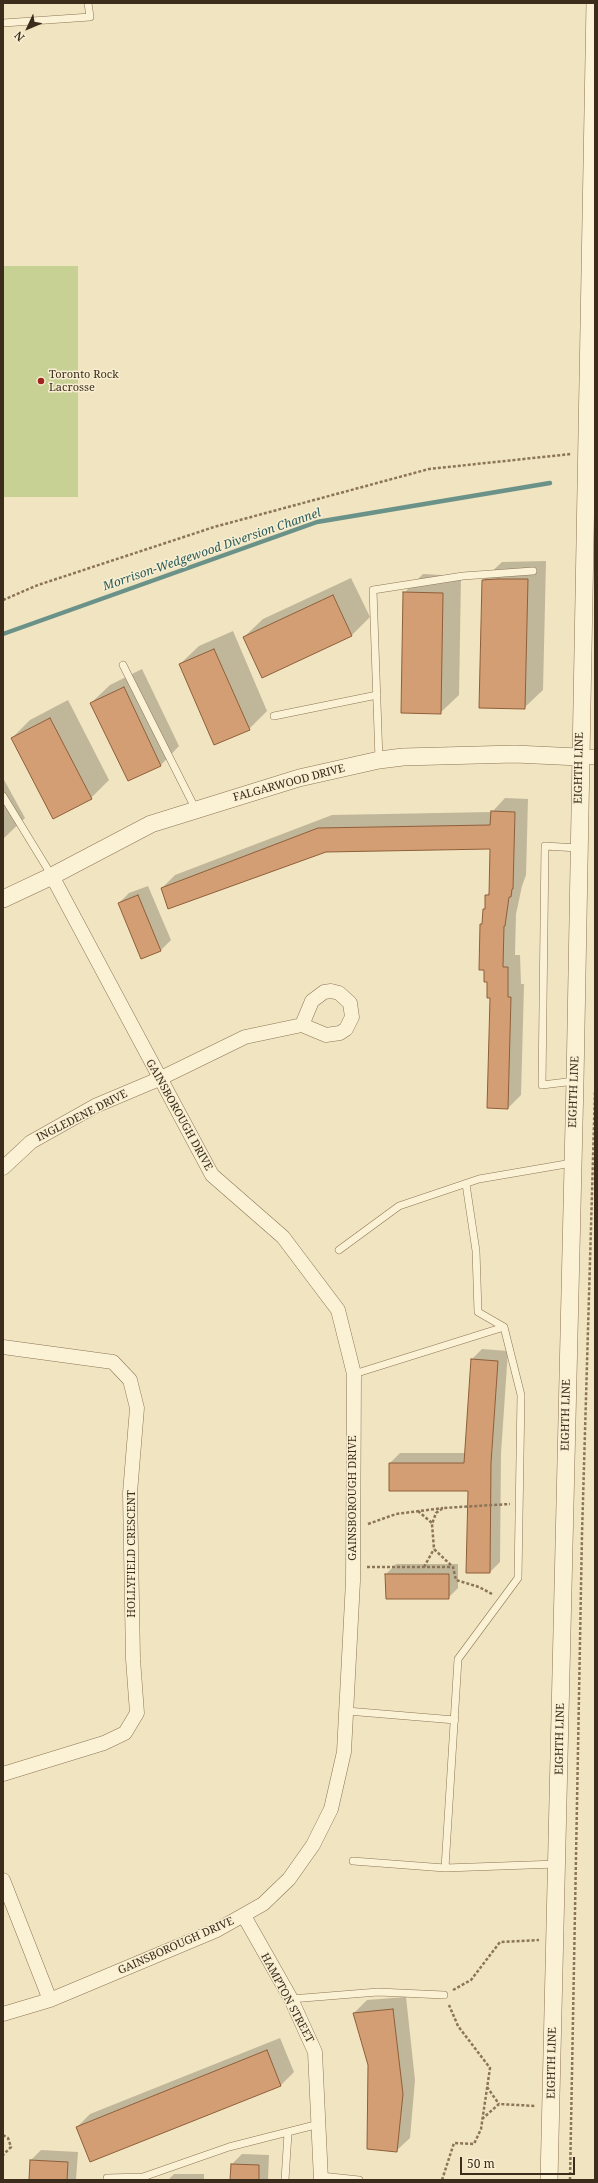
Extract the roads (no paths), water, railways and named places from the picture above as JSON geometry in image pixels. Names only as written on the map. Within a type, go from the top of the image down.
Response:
[{"type":"street","name":"EIGHTH LINE","points":[[549,2180],[578,848],[587,757],[587,452],[594,164],[595,3]]},
{"type":"street","name":"FALGARWOOD DRIVE","points":[[3,899],[52,876],[152,824],[299,778],[379,760],[403,757],[515,754],[587,757]]},
{"type":"street","name":"GAINSBOROUGH DRIVE","points":[[3,2014],[50,2000],[217,1930],[263,1904],[288,1879],[313,1845],[332,1809],[344,1752],[353,1567],[354,1374],[338,1310],[283,1237],[212,1175],[159,1079],[52,876]]},
{"type":"street","name":"INGLEDENE DRIVE","points":[[3,1168],[31,1142],[95,1106],[159,1079],[245,1037],[302,1025]]},
{"type":"street","name":"HOLLYFIELD CRESCENT","points":[[3,1347],[113,1362],[130,1380],[138,1408],[130,1493],[133,1659],[137,1713],[125,1734],[104,1743],[3,1774]]},
{"type":"street","points":[[3,1880],[50,2000]]},
{"type":"street","name":"HAMPTON STREET","points":[[244,1916],[290,1999],[315,2052],[321,2178]]},
{"type":"lane","points":[[3,23],[90,17],[88,3]]},
{"type":"lane","points":[[379,760],[373,590],[464,576],[533,571]]},
{"type":"lane","points":[[123,665],[196,810]]},
{"type":"lane","points":[[274,716],[377,696]]},
{"type":"lane","points":[[3,796],[52,876]]},
{"type":"lane","points":[[574,1081],[542,1084],[545,846],[578,848]]},
{"type":"lane","points":[[339,1250],[399,1206],[479,1179],[572,1163]]},
{"type":"lane","points":[[446,1868],[458,1659],[518,1578],[521,1395],[504,1327],[478,1312],[476,1251],[466,1184]]},
{"type":"lane","points":[[354,1374],[504,1327]]},
{"type":"lane","points":[[346,1711],[455,1720]]},
{"type":"lane","points":[[353,1861],[446,1868],[557,1864]]},
{"type":"lane","points":[[290,1999],[378,1992],[444,1995]]},
{"type":"lane","points":[[106,2180],[107,2178],[143,2178],[229,2147],[319,2124]]},
{"type":"lane","points":[[285,2180],[288,2133]]},
{"type":"lane","points":[[321,2178],[359,2180]]},
{"type":"waterway","name":"Morrison-Wedgewood Diversion Channel","points":[[3,634],[317,522],[550,483]]},
{"type":"place","name":"Toronto Rock Lacrosse","points":[[41,381]]}]
